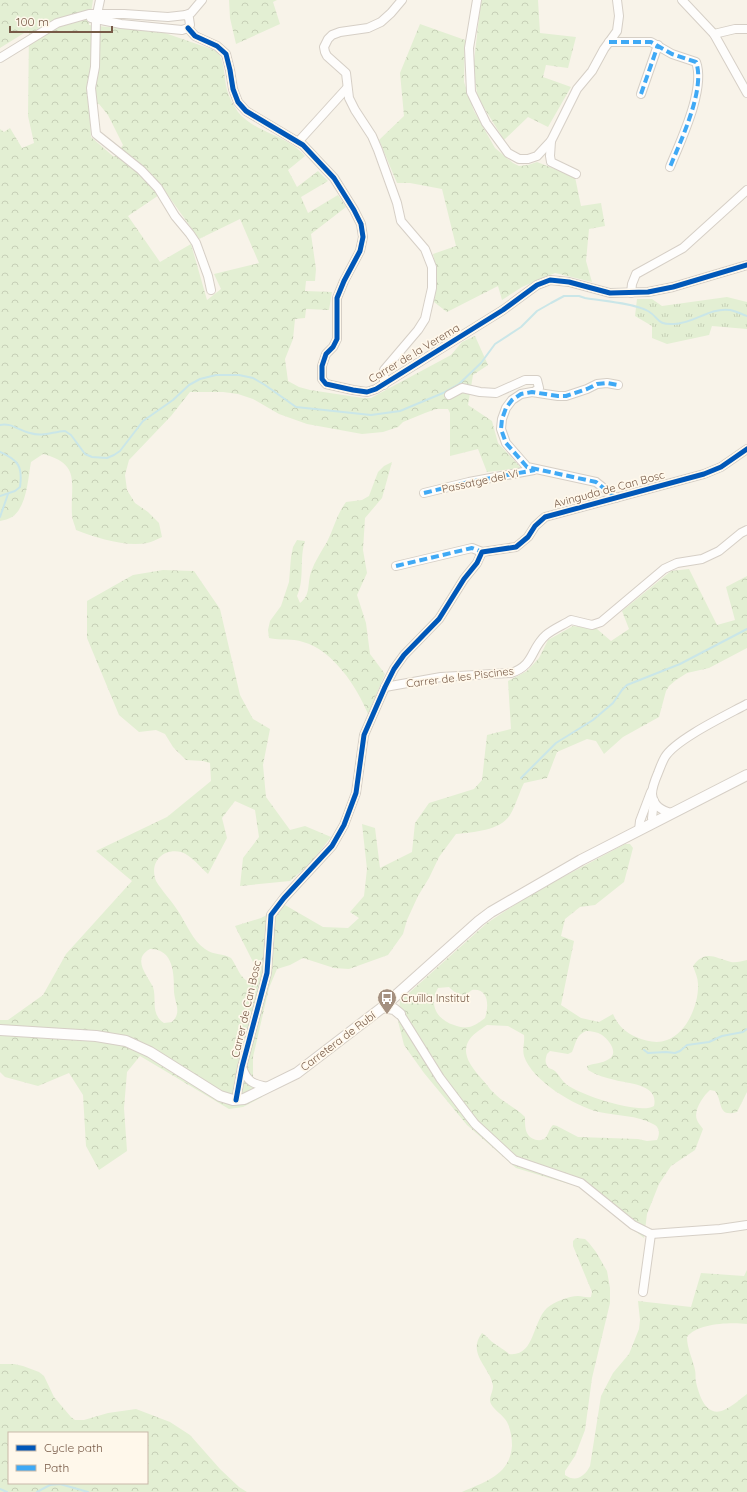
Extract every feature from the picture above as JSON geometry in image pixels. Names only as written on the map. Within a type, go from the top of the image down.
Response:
[{"type":"street","points":[[100,0],[97,16],[95,67],[91,88],[96,134],[141,170],[158,188],[175,216],[196,243],[208,276],[211,290]]},
{"type":"street","points":[[0,58],[57,23],[74,18],[97,16],[168,17],[183,15],[191,13],[202,0]]},
{"type":"street","points":[[384,385],[384,370],[418,330],[424,319],[430,300],[433,274],[425,249],[401,220],[397,203],[378,150],[367,127],[351,103],[347,88],[346,73],[326,54],[324,47],[330,36],[340,32],[362,29],[376,25],[391,13],[402,0]]},
{"type":"street","points":[[477,0],[469,48],[471,92],[477,107],[500,144],[508,153],[515,157],[528,159],[541,153],[551,141],[577,89],[592,71],[617,31],[619,16],[617,0]]},
{"type":"street","points":[[682,0],[714,34],[747,93]]},
{"type":"street","points":[[97,16],[121,24],[184,28],[191,21],[183,15]]},
{"type":"street","points":[[183,15],[176,22],[184,28]]},
{"type":"street","name":"Carrer de la Verema","points":[[184,28],[195,36],[217,46],[226,54],[233,89],[238,102],[246,111],[303,145],[334,178],[361,224],[363,237],[360,251],[344,280],[337,298],[337,339],[333,347],[326,354],[322,366],[322,379],[326,384],[367,392],[376,389],[503,310],[537,285],[550,280],[569,282],[610,293],[648,292],[674,287],[747,265]]},
{"type":"street","points":[[714,34],[736,29],[747,29]]},
{"type":"street","points":[[609,42],[651,42],[672,54],[696,62],[698,68],[696,97],[670,167]]},
{"type":"street","points":[[641,94],[658,46]]},
{"type":"street","points":[[298,142],[347,88]]},
{"type":"street","points":[[551,141],[551,162],[576,174]]},
{"type":"street","points":[[630,293],[636,274],[683,248],[747,190]]},
{"type":"street","points":[[449,395],[462,388],[480,392],[496,393],[525,380],[537,380],[539,388],[534,392]]},
{"type":"street","points":[[616,498],[596,482],[527,467],[506,443],[501,429],[502,419],[506,408],[512,400],[521,394],[534,392],[566,396],[587,390],[597,384],[607,383],[618,385]]},
{"type":"street","name":"Avinguda de Can Bosc","points":[[396,566],[472,548],[482,552],[516,547],[528,537],[535,526],[545,517],[704,474],[721,467],[747,450]]},
{"type":"street","name":"Passatge del Vi","points":[[424,493],[469,482],[537,469]]},
{"type":"street","name":"Carrer de les Piscines","points":[[385,687],[441,677],[510,673],[521,669],[547,635],[571,620],[592,625],[601,622],[664,568],[702,559],[719,551],[747,530]]},
{"type":"street","points":[[385,687],[394,669],[404,656],[438,619],[477,562],[482,552]]},
{"type":"street","name":"Carrer de Can Bosc","points":[[245,1092],[239,1080],[267,973],[271,915],[284,898],[332,846],[344,825],[356,793],[364,735],[385,687]]},
{"type":"street","points":[[654,801],[652,818],[646,827],[640,821],[665,756],[676,744],[747,704]]},
{"type":"street","name":"Carretera de Rubí","points":[[245,1092],[268,1087],[297,1073],[383,1007],[491,912],[581,860],[747,775]]},
{"type":"street","points":[[652,790],[652,796],[656,805],[665,812],[672,814]]},
{"type":"street","points":[[395,997],[400,1014],[445,1084],[475,1124],[514,1160],[581,1183],[633,1225],[651,1234],[720,1229],[747,1225]]},
{"type":"street","points":[[383,1007],[394,1009],[400,1014]]},
{"type":"street","points":[[0,1030],[96,1036],[126,1041],[150,1052],[220,1096],[245,1092],[258,1085],[268,1087]]},
{"type":"street","name":"Carrer de Can Bosc","points":[[242,1067],[245,1092]]},
{"type":"street","points":[[643,1292],[651,1234]]},
{"type":"green space","points":[[0,0],[93,0],[89,25],[165,33],[217,51],[222,60],[228,93],[238,112],[253,125],[289,143],[305,156],[288,170],[297,187],[318,171],[328,181],[301,197],[308,213],[338,195],[346,207],[311,234],[316,269],[315,281],[306,281],[305,291],[332,292],[329,310],[306,309],[305,318],[295,319],[293,339],[285,359],[288,381],[299,387],[310,390],[371,398],[451,355],[462,342],[475,336],[488,365],[473,375],[468,405],[492,421],[498,443],[521,468],[487,472],[478,449],[450,456],[450,413],[448,409],[436,409],[403,422],[398,427],[383,432],[362,434],[307,424],[279,414],[253,399],[238,394],[223,392],[190,392],[171,416],[129,460],[125,475],[127,490],[135,503],[148,512],[159,523],[162,537],[147,543],[130,544],[102,539],[76,530],[72,517],[72,485],[69,470],[64,463],[43,454],[31,462],[26,492],[21,506],[12,517],[0,521],[0,129],[4,132],[10,128],[22,148],[34,143],[28,116],[29,30],[0,48]],"holes":[[[99,104],[108,115],[123,145],[114,157],[91,137],[89,105]],[[165,191],[199,239],[240,219],[259,263],[214,274],[221,289],[207,300],[191,244],[160,262],[128,216]]]},
{"type":"green space","points":[[229,0],[277,0],[273,2],[280,24],[236,44],[230,18]]},
{"type":"green space","points":[[481,0],[538,0],[540,33],[576,37],[568,68],[546,65],[543,77],[571,87],[548,127],[528,117],[504,140],[478,98],[473,70]]},
{"type":"green space","points":[[420,24],[465,40],[464,82],[474,111],[495,148],[519,166],[537,162],[575,177],[581,206],[601,203],[605,226],[589,229],[586,261],[592,282],[555,273],[522,287],[502,300],[498,286],[447,312],[434,302],[437,272],[433,254],[456,246],[442,189],[410,183],[397,183],[379,140],[404,116],[400,73]]},
{"type":"green space","points":[[727,297],[747,302],[747,329],[712,326],[709,335],[667,344],[652,338],[652,326],[635,316],[637,299],[652,299],[662,306]]},
{"type":"green space","points":[[392,462],[382,498],[365,518],[363,550],[367,573],[357,595],[366,623],[370,654],[385,674],[368,714],[351,681],[334,661],[314,646],[299,641],[269,638],[268,630],[270,621],[281,606],[289,582],[291,557],[293,547],[297,540],[305,541],[302,555],[301,583],[297,596],[300,603],[306,596],[310,576],[318,557],[327,542],[338,516],[346,502],[362,500],[369,496],[378,472],[384,466]]},
{"type":"green space","points":[[689,569],[717,625],[735,620],[726,587],[747,576],[747,648],[709,668],[687,673],[676,680],[666,691],[659,717],[623,737],[604,754],[596,741],[587,739],[557,752],[547,778],[524,783],[510,815],[500,824],[486,830],[456,834],[439,857],[418,896],[407,920],[403,934],[388,955],[349,969],[334,968],[303,958],[290,965],[277,969],[269,988],[253,1057],[253,1081],[262,1097],[243,1107],[229,1109],[140,1056],[127,1072],[124,1108],[127,1151],[99,1170],[86,1146],[83,1095],[69,1073],[38,1086],[5,1077],[0,1072],[0,1020],[8,1020],[43,995],[66,954],[132,881],[96,851],[167,817],[211,781],[210,763],[186,760],[173,747],[165,734],[156,730],[139,732],[119,715],[87,638],[87,601],[133,575],[163,570],[194,571],[220,609],[240,695],[253,719],[270,729],[263,765],[266,797],[290,830],[305,826],[331,837],[311,863],[290,881],[240,886],[243,858],[259,837],[255,810],[235,801],[222,818],[227,838],[208,874],[192,858],[181,852],[168,852],[159,858],[156,863],[154,874],[156,881],[197,941],[201,946],[209,951],[231,958],[244,979],[251,982],[256,976],[255,966],[235,926],[261,918],[285,905],[323,927],[348,928],[359,918],[350,912],[364,896],[367,869],[362,824],[375,828],[380,868],[412,852],[415,823],[429,803],[474,789],[482,780],[487,735],[511,729],[508,681],[527,671],[539,658],[548,640],[573,626],[597,629],[611,641],[629,629],[622,611],[671,571]],"holes":[[[150,949],[158,950],[164,953],[168,958],[173,970],[177,1015],[172,1022],[164,1023],[157,1015],[155,1011],[153,987],[142,968],[141,963],[144,953]]]},
{"type":"green space","points":[[625,844],[630,844],[633,848],[624,882],[595,905],[580,907],[565,919],[561,936],[574,941],[561,1005],[581,1018],[599,1022],[613,1014],[617,1022],[625,1031],[644,1040],[655,1042],[667,1040],[680,1031],[686,1024],[694,1009],[698,992],[698,982],[693,966],[697,961],[706,956],[733,962],[747,960],[747,1092],[737,1112],[731,1113],[726,1113],[723,1111],[715,1091],[710,1090],[704,1096],[696,1112],[697,1121],[703,1129],[695,1150],[671,1166],[659,1184],[647,1214],[644,1238],[579,1187],[516,1168],[467,1125],[424,1073],[404,1045],[398,1021],[400,1001],[487,923],[533,893]],"holes":[[[449,987],[457,994],[463,995],[472,990],[482,992],[485,995],[487,1003],[485,1018],[469,1027],[456,1026],[443,1019],[436,1011],[434,1005],[435,994],[438,988]],[[487,1025],[508,1026],[524,1035],[524,1056],[529,1065],[545,1083],[567,1098],[589,1109],[640,1119],[655,1125],[659,1131],[657,1140],[647,1141],[638,1139],[578,1137],[553,1125],[544,1139],[533,1139],[526,1131],[525,1117],[500,1099],[475,1071],[468,1060],[466,1048],[468,1042],[474,1034]],[[590,1031],[602,1035],[610,1043],[613,1050],[612,1056],[609,1059],[604,1062],[587,1066],[588,1070],[605,1077],[635,1084],[648,1089],[652,1093],[654,1106],[647,1108],[624,1106],[610,1103],[585,1094],[567,1085],[555,1071],[548,1067],[546,1058],[550,1051],[568,1054],[572,1052],[577,1040],[583,1033]]]},
{"type":"green space","points":[[576,1238],[585,1239],[589,1243],[607,1271],[610,1288],[610,1303],[592,1378],[585,1430],[575,1456],[565,1471],[565,1475],[573,1478],[580,1477],[586,1473],[590,1466],[601,1396],[613,1373],[629,1354],[639,1329],[640,1320],[638,1301],[691,1307],[701,1273],[744,1276],[747,1270],[747,1324],[715,1324],[698,1329],[687,1337],[695,1370],[697,1387],[701,1399],[708,1408],[712,1411],[718,1412],[724,1410],[747,1394],[747,1492],[462,1492],[487,1481],[501,1471],[507,1464],[512,1446],[511,1434],[507,1422],[490,1402],[493,1386],[478,1354],[478,1341],[482,1333],[509,1354],[517,1353],[524,1350],[528,1344],[542,1314],[547,1308],[570,1297],[591,1297],[592,1292],[573,1246],[573,1241]]},
{"type":"green space","points":[[0,1364],[14,1364],[39,1372],[44,1376],[54,1397],[75,1420],[84,1420],[108,1413],[136,1409],[170,1422],[190,1435],[220,1469],[239,1487],[247,1492],[0,1492]]},
{"type":"waterway","points":[[0,425],[8,425],[39,435],[65,431],[71,435],[85,454],[92,457],[107,458],[120,451],[143,421],[173,400],[189,385],[200,379],[216,375],[239,375],[253,378],[296,407],[371,415],[400,411],[443,393],[459,384],[481,363],[495,344],[521,327],[537,311],[564,296],[579,296],[635,306],[648,311],[661,322],[668,324],[681,323],[715,311],[723,310],[732,310],[747,316]]},
{"type":"waterway","points":[[0,452],[15,461],[21,474],[20,487],[15,491],[0,496]]},
{"type":"waterway","points":[[0,517],[8,494]]},
{"type":"waterway","points":[[521,778],[556,743],[593,720],[613,703],[627,685],[680,664],[747,629]]},
{"type":"waterway","points":[[644,1050],[648,1053],[675,1053],[687,1045],[709,1042],[722,1036],[743,1032],[747,1029]]},
{"type":"waterway","points":[[37,1492],[50,1485],[60,1484],[88,1492]]},
{"type":"waterway","points":[[0,1489],[7,1492]]},
{"type":"marked path","points":[[609,42],[651,42],[672,54],[696,62],[698,86],[695,100],[670,167]]},
{"type":"marked path","points":[[641,94],[658,45]]},
{"type":"marked path","points":[[616,498],[596,482],[527,467],[506,443],[501,429],[502,419],[506,408],[512,400],[521,394],[532,392],[566,396],[597,384],[607,383],[618,385]]},
{"type":"marked path","points":[[424,493],[469,482],[535,470]]},
{"type":"marked path","points":[[396,566],[472,548],[482,552]]},
{"type":"cycle path","points":[[188,28],[195,36],[217,46],[226,54],[233,89],[238,102],[246,111],[303,145],[334,178],[361,224],[363,237],[360,251],[337,298],[337,339],[333,347],[326,354],[322,366],[322,379],[326,384],[367,392],[376,389],[503,310],[537,285],[550,280],[569,282],[610,293],[648,292],[673,287],[747,265]]},
{"type":"cycle path","points":[[236,1100],[242,1067],[267,973],[271,915],[284,898],[332,846],[344,825],[356,793],[364,735],[394,669],[404,655],[439,619],[464,579],[477,563],[482,552],[516,547],[528,537],[535,526],[545,517],[704,474],[721,467],[747,449]]},
{"type":"place","name":"Cruïlla Institut","points":[[387,1015]]}]
